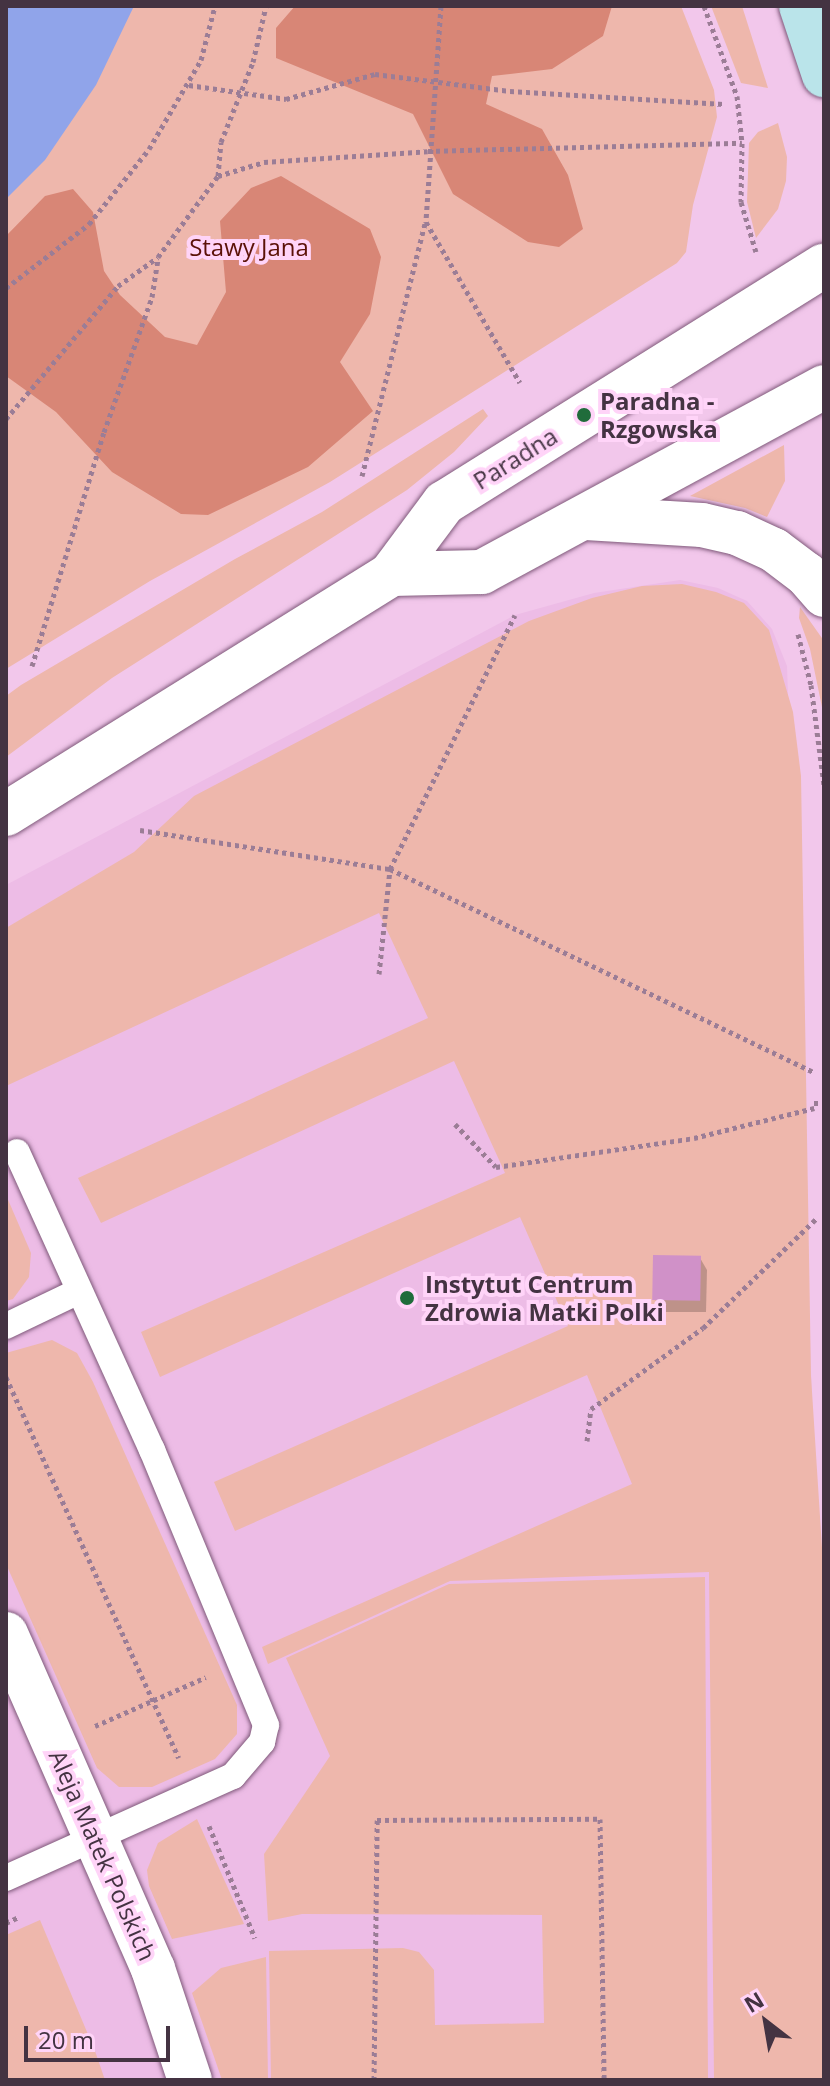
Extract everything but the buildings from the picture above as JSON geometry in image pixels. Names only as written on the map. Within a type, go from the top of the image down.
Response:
[{"type":"main road","points":[[801,6],[824,75]]},
{"type":"street","name":"Paradna","points":[[6,814],[391,574],[444,503],[824,266]]},
{"type":"street","points":[[391,574],[482,572],[824,387]]},
{"type":"street","points":[[586,518],[702,525],[737,533],[774,550],[815,584]]},
{"type":"street","name":"Aleja Matek Polskich","points":[[6,1634],[153,1969],[190,2080]]},
{"type":"lane","points":[[6,1878],[233,1776],[262,1742],[266,1725],[152,1450],[17,1152]]},
{"type":"lane","points":[[6,1326],[79,1291]]},
{"type":"path","points":[[6,288],[89,224],[149,149],[201,60],[215,6]]},
{"type":"path","points":[[6,419],[118,286],[158,257],[218,176],[221,142],[253,62],[266,6]]},
{"type":"path","points":[[362,476],[426,222],[428,151],[441,6]]},
{"type":"path","points":[[704,6],[737,96],[742,143],[740,185],[745,223],[774,296]]},
{"type":"path","points":[[189,85],[286,99],[375,74],[510,91],[724,104]]},
{"type":"path","points":[[218,176],[264,162],[428,151],[742,143]]},
{"type":"path","points":[[426,222],[520,383]]},
{"type":"path","points":[[32,666],[104,432],[152,297],[158,257]]},
{"type":"path","points":[[815,584],[791,612],[811,685],[824,785]]},
{"type":"path","points":[[379,974],[390,869],[515,615]]},
{"type":"path","points":[[140,830],[390,869],[813,1072]]},
{"type":"path","points":[[455,1124],[496,1167],[694,1138],[824,1103]]},
{"type":"path","points":[[587,1441],[591,1409],[703,1328],[816,1219]]},
{"type":"path","points":[[6,1377],[154,1700],[255,1938]]},
{"type":"path","points":[[55,1744],[240,1662]]},
{"type":"path","points":[[374,2080],[377,1820],[600,1819],[604,2080]]},
{"type":"shaded area","name":"Instytut Centrum Zdrowia Matki Polki","points":[[680,580],[718,588],[747,601],[772,629],[787,666],[824,1753],[824,2080],[6,2080],[6,885],[515,615],[594,593]]},
{"type":"green space","name":"Stawy Jana","points":[[6,6],[681,6],[714,90],[717,117],[693,205],[686,252],[677,263],[330,482],[150,581],[6,669]]},
{"type":"green space","points":[[295,6],[612,6],[603,36],[552,69],[492,76],[486,104],[542,129],[568,175],[583,229],[559,247],[528,242],[453,194],[413,114],[276,58],[276,28]]},
{"type":"green space","points":[[711,6],[742,6],[768,88],[741,83]]},
{"type":"green space","points":[[778,123],[787,157],[786,181],[778,209],[756,238],[747,202],[749,143],[758,132]]},
{"type":"green space","points":[[281,176],[370,229],[381,257],[370,314],[340,362],[373,411],[308,467],[208,515],[181,514],[112,472],[56,412],[6,376],[6,236],[45,196],[73,189],[93,212],[104,271],[120,295],[165,337],[197,345],[226,292],[220,221],[251,188]]},
{"type":"green space","points":[[483,409],[488,416],[454,452],[407,490],[112,678],[6,757],[6,696],[21,685],[235,559],[322,512]]},
{"type":"green space","points":[[784,445],[785,481],[767,517],[745,508],[690,496]]},
{"type":"green space","points":[[682,584],[744,603],[769,630],[793,712],[801,776],[811,1376],[824,1579],[824,2080],[714,2080],[709,1572],[450,1581],[268,1664],[262,1647],[632,1484],[587,1375],[235,1531],[214,1482],[568,1326],[520,1217],[160,1377],[141,1332],[505,1173],[454,1061],[101,1223],[78,1178],[428,1018],[379,913],[6,1086],[6,928],[134,852],[194,796],[529,621],[592,598],[642,586]]},
{"type":"green space","points":[[800,607],[824,641],[824,717],[810,649],[799,618]]},
{"type":"green space","points":[[6,1195],[31,1253],[29,1277],[13,1299],[6,1301]]},
{"type":"green space","points":[[52,1340],[77,1353],[93,1382],[237,1705],[237,1734],[215,1759],[152,1787],[119,1787],[97,1768],[6,1564],[6,1353]]},
{"type":"green space","points":[[705,1577],[708,2080],[271,2080],[269,1951],[403,1948],[419,1952],[434,1970],[435,2025],[544,2023],[542,1915],[302,1914],[268,1921],[264,1854],[330,1756],[286,1658],[449,1584]]},
{"type":"green space","points":[[197,1819],[244,1924],[172,1939],[149,1886],[147,1870],[158,1843]]},
{"type":"green space","points":[[40,1920],[105,2080],[6,2080],[6,1935]]},
{"type":"green space","points":[[266,1957],[268,2080],[222,2080],[192,1993],[221,1968]]},
{"type":"water","points":[[6,6],[134,6],[96,85],[45,160],[6,199]]},
{"type":"place","name":"Paradna - Rzgowska","points":[[584,415]]},
{"type":"place","name":"Instytut Centrum Zdrowia Matki Polki","points":[[407,1298]]}]
